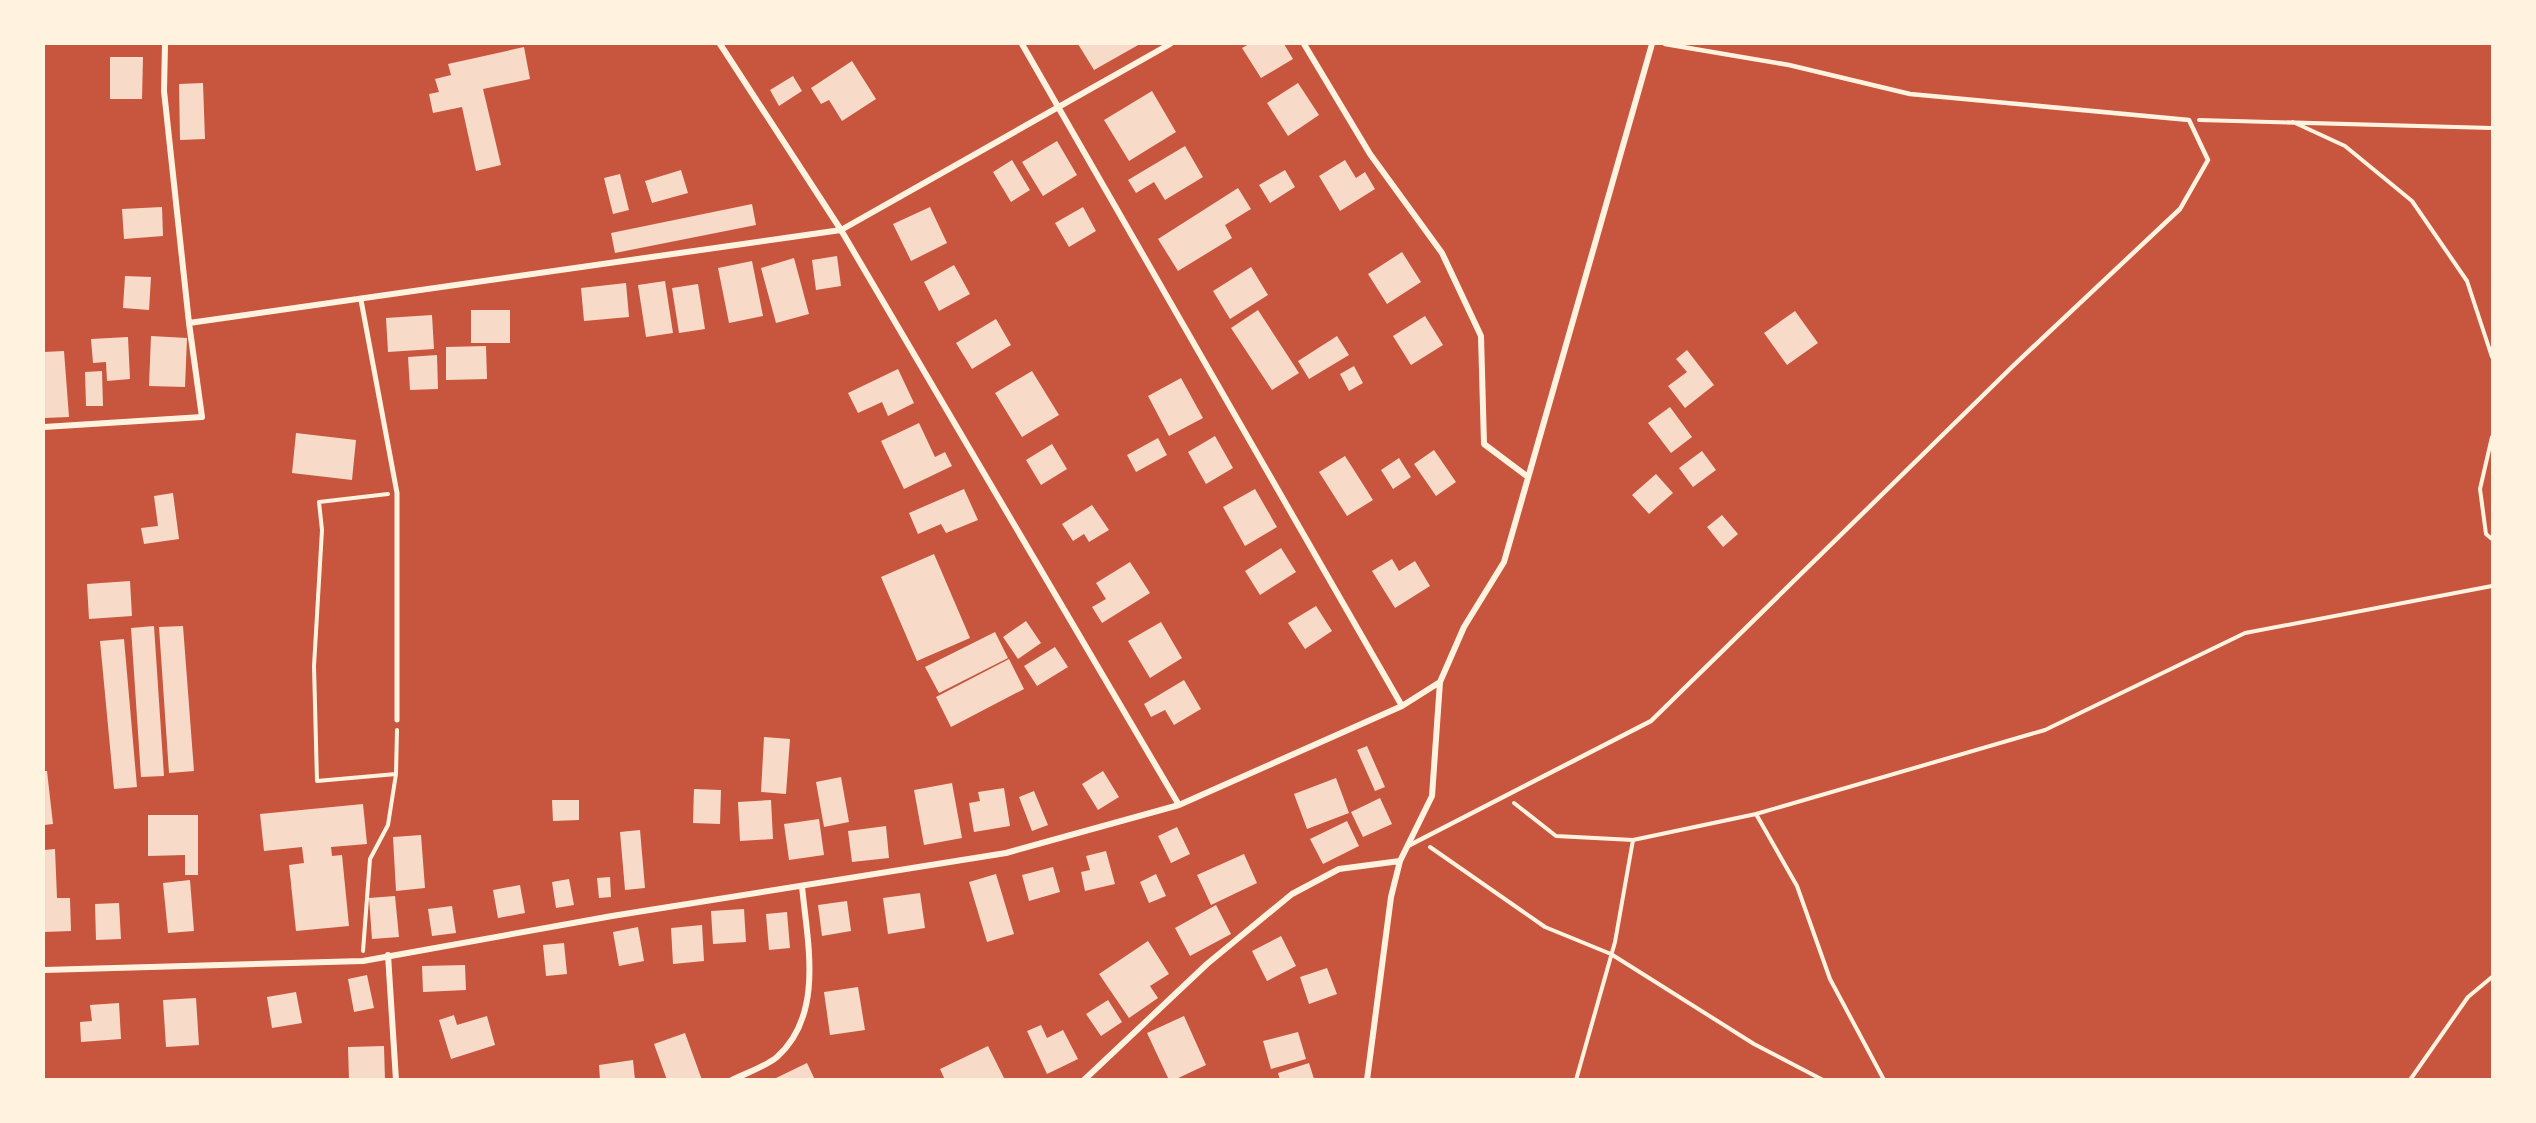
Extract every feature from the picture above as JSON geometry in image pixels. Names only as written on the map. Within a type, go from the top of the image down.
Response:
[{"type":"street","points":[[44,427],[202,417],[189,323],[164,91],[165,44]]},
{"type":"street","points":[[720,44],[841,230],[1179,805]]},
{"type":"street","points":[[1022,44],[1060,106],[1402,706]]},
{"type":"street","points":[[189,323],[841,230],[1170,44]]},
{"type":"street","points":[[1304,44],[1370,154],[1442,254],[1481,336],[1481,434],[1484,444],[1528,477]]},
{"type":"street","points":[[1367,1080],[1391,897],[1400,861],[1432,796],[1440,681],[1464,627],[1504,562],[1652,44]]},
{"type":"street","points":[[361,300],[397,493],[397,720]]},
{"type":"street","points":[[44,970],[363,961],[1006,853],[1179,805],[1402,706],[1440,681]]},
{"type":"street","points":[[1084,1080],[1207,964],[1292,894],[1339,869],[1400,861]]},
{"type":"street","points":[[732,1080],[776,1057],[795,1036],[804,1015],[810,980],[802,886]]},
{"type":"street","points":[[388,955],[396,1080]]},
{"type":"lane","points":[[1407,847],[1651,721],[2014,364],[2180,209],[2208,160],[2189,120],[1910,94],[1789,65],[1665,44]]},
{"type":"path","points":[[2189,120],[2493,128]]},
{"type":"path","points":[[2293,122],[2345,146],[2412,201],[2467,281],[2493,357]]},
{"type":"path","points":[[2493,436],[2480,489],[2486,534],[2493,539]]},
{"type":"path","points":[[396,774],[317,781],[314,666],[322,530],[319,502],[397,493]]},
{"type":"path","points":[[1505,796],[1556,836],[1633,840],[1756,814],[2045,729],[2245,633],[2493,586]]},
{"type":"path","points":[[363,961],[370,859],[388,825],[396,774],[397,720]]},
{"type":"path","points":[[1756,814],[1797,886],[1830,979],[1884,1080]]},
{"type":"path","points":[[1420,840],[1545,927],[1611,954],[1754,1044],[1823,1080]]},
{"type":"path","points":[[1576,1080],[1611,954],[1633,840]]},
{"type":"path","points":[[2410,1080],[2468,997],[2493,977]]},
{"type":"building","points":[[1078,44],[1140,44],[1094,70]]},
{"type":"building","points":[[1249,44],[1284,44],[1293,59],[1261,78],[1242,48]]},
{"type":"building","points":[[524,47],[530,79],[483,89],[501,165],[476,171],[462,107],[433,113],[429,94],[439,92],[435,79],[451,75],[448,64]]},
{"type":"building","points":[[110,57],[143,57],[142,99],[110,99]]},
{"type":"building","points":[[852,61],[876,99],[842,121],[829,100],[821,104],[811,88]]},
{"type":"building","points":[[793,76],[802,91],[779,106],[770,90]]},
{"type":"building","points":[[203,83],[205,139],[180,140],[179,84]]},
{"type":"building","points":[[1298,83],[1319,115],[1288,136],[1267,103]]},
{"type":"building","points":[[1152,91],[1176,132],[1129,161],[1104,120]]},
{"type":"building","points":[[1057,141],[1077,175],[1043,196],[1022,162]]},
{"type":"building","points":[[1185,146],[1203,177],[1165,200],[1154,182],[1136,193],[1128,180]]},
{"type":"building","points":[[1012,160],[1030,190],[1011,202],[993,172]]},
{"type":"building","points":[[1345,160],[1356,178],[1365,172],[1375,189],[1340,211],[1319,176]]},
{"type":"building","points":[[681,170],[688,193],[652,203],[645,181]]},
{"type":"building","points":[[1285,170],[1295,187],[1270,203],[1259,185]]},
{"type":"building","points":[[620,174],[629,210],[613,214],[604,178]]},
{"type":"building","points":[[1238,188],[1251,209],[1225,225],[1232,238],[1178,271],[1158,239]]},
{"type":"building","points":[[752,204],[756,225],[615,253],[611,233]]},
{"type":"building","points":[[162,207],[163,236],[124,239],[122,209]]},
{"type":"building","points":[[930,207],[947,243],[911,261],[893,224]]},
{"type":"building","points":[[1083,207],[1096,231],[1069,247],[1055,223]]},
{"type":"building","points":[[1402,252],[1421,282],[1387,304],[1368,274]]},
{"type":"building","points":[[837,256],[841,286],[816,290],[812,260]]},
{"type":"building","points":[[794,258],[809,314],[776,323],[761,268]]},
{"type":"building","points":[[752,261],[763,316],[729,323],[718,268]]},
{"type":"building","points":[[954,265],[970,294],[939,311],[924,282]]},
{"type":"building","points":[[1251,267],[1268,295],[1230,319],[1213,291]]},
{"type":"building","points":[[125,276],[151,277],[149,310],[123,308]]},
{"type":"building","points":[[665,281],[673,333],[646,337],[638,285]]},
{"type":"building","points":[[626,283],[629,317],[584,321],[581,288]]},
{"type":"building","points":[[698,284],[705,329],[679,333],[672,288]]},
{"type":"building","points":[[471,310],[510,310],[510,343],[471,343]]},
{"type":"building","points":[[1258,310],[1299,373],[1272,390],[1231,328]]},
{"type":"building","points":[[1795,311],[1818,343],[1787,365],[1764,333]]},
{"type":"building","points":[[432,315],[434,349],[388,352],[386,318]]},
{"type":"building","points":[[1425,316],[1443,345],[1411,365],[1393,336]]},
{"type":"building","points":[[996,319],[1011,345],[972,369],[956,343]]},
{"type":"building","points":[[151,336],[187,338],[185,387],[149,386]]},
{"type":"building","points":[[1337,336],[1349,355],[1309,379],[1298,361]]},
{"type":"building","points":[[128,337],[130,379],[107,381],[106,362],[93,363],[91,339]]},
{"type":"building","points":[[486,346],[487,379],[446,380],[446,347]]},
{"type":"building","points":[[1687,350],[1714,385],[1685,408],[1668,386],[1687,372],[1676,359]]},
{"type":"building","points":[[64,351],[69,417],[44,418],[44,352]]},
{"type":"building","points":[[437,355],[438,389],[410,390],[408,357]]},
{"type":"building","points":[[1354,366],[1363,383],[1349,391],[1340,374]]},
{"type":"building","points":[[898,369],[914,403],[888,416],[882,402],[858,413],[848,393]]},
{"type":"building","points":[[102,371],[103,406],[86,406],[85,372]]},
{"type":"building","points":[[1032,371],[1059,415],[1022,437],[995,393]]},
{"type":"building","points":[[1181,378],[1203,418],[1169,436],[1148,396]]},
{"type":"building","points":[[1670,407],[1692,437],[1671,453],[1648,423]]},
{"type":"building","points":[[919,423],[935,457],[945,452],[952,466],[904,489],[881,441]]},
{"type":"building","points":[[296,433],[356,440],[352,480],[292,473]]},
{"type":"building","points":[[1215,436],[1233,468],[1206,484],[1188,452]]},
{"type":"building","points":[[1158,438],[1167,455],[1136,472],[1127,455]]},
{"type":"building","points":[[1052,444],[1067,469],[1041,485],[1026,460]]},
{"type":"building","points":[[1434,450],[1456,482],[1436,496],[1414,464]]},
{"type":"building","points":[[1702,451],[1716,470],[1693,487],[1679,468]]},
{"type":"building","points":[[1345,456],[1373,500],[1347,516],[1319,472]]},
{"type":"building","points":[[1399,458],[1411,477],[1393,489],[1381,470]]},
{"type":"building","points":[[1656,474],[1673,493],[1649,514],[1632,495]]},
{"type":"building","points":[[964,489],[978,520],[946,533],[941,524],[918,534],[909,513]]},
{"type":"building","points":[[1255,489],[1277,527],[1245,546],[1223,507]]},
{"type":"building","points":[[173,493],[179,539],[144,544],[141,528],[158,526],[154,496]]},
{"type":"building","points":[[1092,505],[1109,530],[1089,542],[1084,534],[1073,541],[1062,524]]},
{"type":"building","points":[[1722,515],[1738,534],[1723,547],[1707,527]]},
{"type":"building","points":[[1281,548],[1296,572],[1260,595],[1245,571]]},
{"type":"building","points":[[934,554],[970,638],[917,661],[881,577]]},
{"type":"building","points":[[1392,559],[1399,571],[1415,561],[1430,586],[1395,608],[1372,571]]},
{"type":"building","points":[[1130,562],[1150,593],[1102,623],[1092,607],[1106,599],[1096,583]]},
{"type":"building","points":[[130,581],[132,616],[89,619],[87,584]]},
{"type":"building","points":[[1316,606],[1332,631],[1305,649],[1288,623]]},
{"type":"building","points":[[1026,621],[1041,643],[1018,659],[1003,637]]},
{"type":"building","points":[[1161,622],[1182,658],[1150,678],[1128,641]]},
{"type":"building","points":[[154,626],[164,776],[141,777],[131,628]]},
{"type":"building","points":[[183,626],[194,771],[169,773],[159,627]]},
{"type":"building","points":[[995,632],[1008,658],[939,693],[925,667]]},
{"type":"building","points":[[124,639],[137,787],[114,789],[100,641]]},
{"type":"building","points":[[1055,647],[1068,667],[1037,686],[1024,666]]},
{"type":"building","points":[[1009,659],[1024,689],[951,727],[936,697]]},
{"type":"building","points":[[1184,680],[1201,709],[1174,725],[1165,710],[1151,717],[1144,704]]},
{"type":"building","points":[[764,737],[790,739],[786,794],[761,792]]},
{"type":"building","points":[[1367,746],[1385,787],[1375,791],[1357,750]]},
{"type":"building","points":[[44,771],[47,771],[53,824],[44,825]]},
{"type":"building","points":[[1103,771],[1119,797],[1098,810],[1082,784]]},
{"type":"building","points":[[841,777],[849,822],[824,827],[816,782]]},
{"type":"building","points":[[1336,778],[1349,813],[1307,829],[1294,794]]},
{"type":"building","points":[[952,783],[962,838],[924,845],[914,790]]},
{"type":"building","points":[[1004,788],[1010,826],[974,832],[969,803],[980,801],[978,792]]},
{"type":"building","points":[[694,789],[721,790],[720,824],[693,823]]},
{"type":"building","points":[[1034,791],[1048,825],[1032,831],[1019,797]]},
{"type":"building","points":[[1380,798],[1392,824],[1363,837],[1351,812]]},
{"type":"building","points":[[552,800],[579,800],[579,820],[553,821]]},
{"type":"building","points":[[771,800],[773,839],[740,841],[738,802]]},
{"type":"building","points":[[363,804],[367,844],[331,847],[332,856],[342,855],[349,926],[296,931],[289,865],[304,863],[302,847],[264,851],[260,814]]},
{"type":"building","points":[[148,815],[198,815],[198,875],[185,875],[185,855],[148,856]]},
{"type":"building","points":[[819,819],[824,855],[789,860],[784,824]]},
{"type":"building","points":[[1347,821],[1359,846],[1323,864],[1310,839]]},
{"type":"building","points":[[886,826],[889,858],[852,862],[848,831]]},
{"type":"building","points":[[1177,827],[1190,854],[1171,863],[1158,836]]},
{"type":"building","points":[[640,830],[645,888],[625,890],[620,832]]},
{"type":"building","points":[[421,835],[425,888],[396,891],[393,837]]},
{"type":"building","points":[[55,849],[57,898],[70,898],[71,931],[44,932],[44,850]]},
{"type":"building","points":[[1106,851],[1115,884],[1085,891],[1081,872],[1090,870],[1086,856]]},
{"type":"building","points":[[1244,854],[1257,883],[1211,905],[1197,875]]},
{"type":"building","points":[[1053,867],[1060,892],[1029,901],[1022,875]]},
{"type":"building","points":[[996,874],[1014,934],[987,942],[969,882]]},
{"type":"building","points":[[1156,874],[1166,896],[1149,903],[1140,882]]},
{"type":"building","points":[[610,877],[611,897],[599,898],[597,878]]},
{"type":"building","points":[[569,879],[574,905],[556,908],[552,882]]},
{"type":"building","points":[[190,880],[194,931],[168,933],[163,883]]},
{"type":"building","points":[[520,885],[525,913],[498,918],[493,890]]},
{"type":"building","points":[[920,893],[925,928],[888,934],[883,898]]},
{"type":"building","points":[[395,896],[399,937],[372,939],[369,898]]},
{"type":"building","points":[[847,901],[851,931],[822,936],[818,905]]},
{"type":"building","points":[[119,903],[121,939],[96,940],[95,904]]},
{"type":"building","points":[[1216,905],[1231,934],[1190,956],[1175,928]]},
{"type":"building","points":[[452,906],[456,933],[432,936],[428,909]]},
{"type":"building","points":[[744,909],[746,942],[713,944],[711,911]]},
{"type":"building","points":[[787,912],[790,948],[769,950],[766,914]]},
{"type":"building","points":[[702,925],[704,961],[673,964],[671,928]]},
{"type":"building","points":[[638,927],[644,961],[619,966],[613,932]]},
{"type":"building","points":[[1281,936],[1296,966],[1267,981],[1252,951]]},
{"type":"building","points":[[1148,941],[1169,974],[1150,986],[1158,998],[1129,1018],[1099,974]]},
{"type":"building","points":[[564,943],[567,974],[546,976],[543,945]]},
{"type":"building","points":[[465,965],[466,990],[423,992],[422,966]]},
{"type":"building","points":[[1327,968],[1337,994],[1309,1004],[1300,977]]},
{"type":"building","points":[[367,975],[374,1008],[354,1012],[348,979]]},
{"type":"building","points":[[858,987],[865,1030],[830,1035],[824,992]]},
{"type":"building","points":[[296,992],[302,1023],[272,1028],[267,997]]},
{"type":"building","points":[[196,998],[199,1045],[166,1047],[163,1000]]},
{"type":"building","points":[[1108,1000],[1122,1022],[1101,1036],[1086,1014]]},
{"type":"building","points":[[119,1003],[121,1039],[81,1042],[80,1022],[92,1021],[90,1005]]},
{"type":"building","points":[[454,1015],[457,1025],[487,1016],[495,1045],[451,1059],[439,1020]]},
{"type":"building","points":[[1184,1016],[1206,1065],[1174,1080],[1169,1080],[1147,1033]]},
{"type":"building","points":[[1041,1025],[1047,1038],[1063,1030],[1078,1059],[1047,1074],[1027,1031]]},
{"type":"building","points":[[1298,1032],[1306,1059],[1271,1069],[1263,1041]]},
{"type":"building","points":[[685,1033],[702,1080],[667,1080],[654,1044]]},
{"type":"building","points":[[384,1046],[385,1080],[349,1080],[348,1047]]},
{"type":"building","points":[[988,1046],[1005,1080],[945,1080],[940,1069]]},
{"type":"building","points":[[633,1060],[635,1080],[600,1080],[599,1065]]},
{"type":"building","points":[[807,1063],[815,1080],[777,1080],[776,1078]]},
{"type":"building","points":[[1309,1063],[1314,1079],[1280,1080],[1278,1073]]}]
